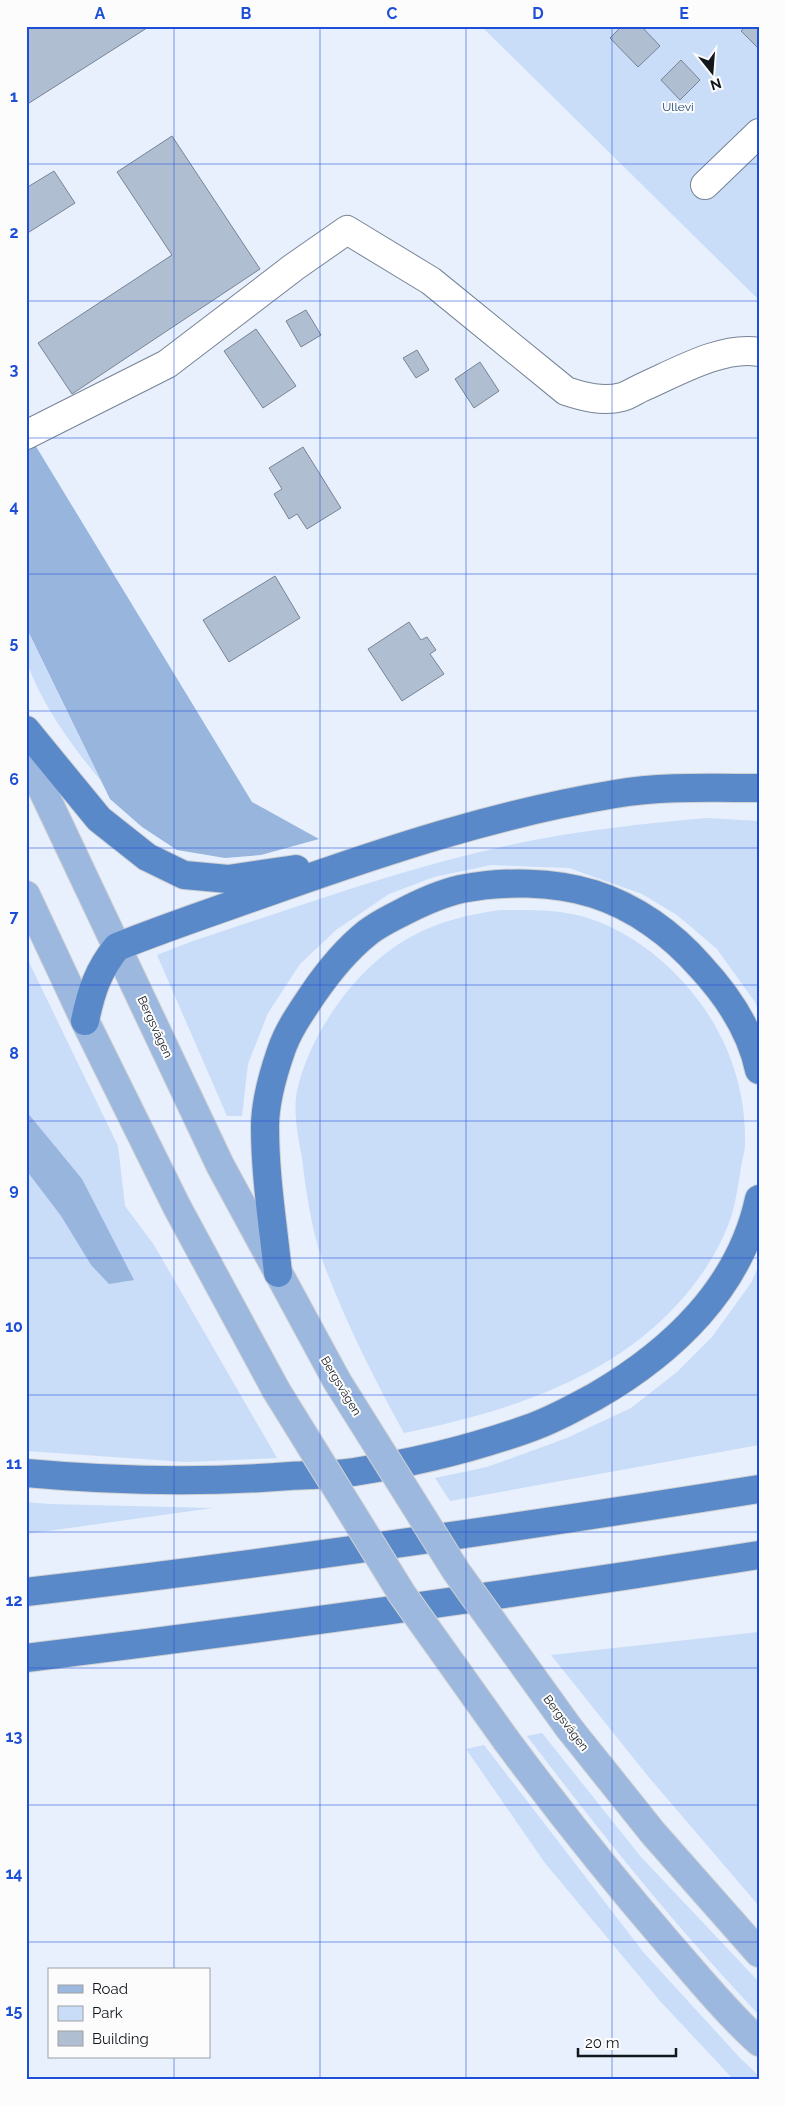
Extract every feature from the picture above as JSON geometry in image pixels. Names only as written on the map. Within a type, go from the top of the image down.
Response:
[{"type":"highway","points":[[26,730],[99,819],[147,857],[184,875],[228,879],[372,856]]},
{"type":"highway","points":[[85,1021],[89,1001],[103,964],[117,947],[372,856],[518,815],[617,794],[688,788],[759,788]]},
{"type":"highway","points":[[278,1274],[265,1125],[271,1087],[281,1050],[297,1017],[339,959],[368,932],[429,899],[460,889],[498,884],[554,886],[594,894],[630,910],[663,930],[718,985],[740,1020],[759,1070]]},
{"type":"highway","points":[[26,1473],[130,1480],[226,1480],[352,1472],[426,1458],[529,1429],[576,1408],[625,1380],[660,1354],[688,1328],[714,1298],[737,1260],[754,1223],[759,1199]]},
{"type":"highway","points":[[26,1592],[140,1579],[548,1522],[759,1489]]},
{"type":"highway","points":[[26,1658],[148,1643],[759,1555]]},
{"type":"main road","name":"Bergsvägen","points":[[26,755],[220,1165],[337,1381],[456,1571],[569,1728],[653,1833],[759,1953]]},
{"type":"main road","points":[[26,895],[85,1021],[177,1207],[276,1390],[402,1594],[556,1808],[736,2021],[759,2042]]},
{"type":"lane","points":[[705,186],[759,133]]},
{"type":"lane","points":[[26,435],[167,364],[294,267],[347,230],[431,281],[566,391],[592,399],[622,397],[697,364],[725,354],[759,352]]},
{"type":"green space","name":"Ullevi","points":[[481,26],[759,26],[759,300]]},
{"type":"green space","points":[[26,628],[101,781],[59,725],[33,678],[26,658]]},
{"type":"green space","points":[[706,818],[759,821],[759,1013],[755,1002],[717,949],[677,915],[642,894],[569,868],[491,865],[434,877],[389,894],[336,930],[300,964],[268,1013],[248,1064],[242,1116],[227,1116],[157,955],[190,942],[353,888],[477,852],[566,834]]},
{"type":"green space","points":[[501,910],[556,912],[577,915],[602,923],[628,936],[652,953],[674,972],[698,999],[710,1017],[729,1054],[741,1094],[745,1141],[737,1190],[726,1231],[698,1280],[674,1309],[647,1333],[620,1353],[592,1370],[532,1398],[469,1418],[404,1433],[349,1326],[318,1247],[309,1209],[298,1133],[296,1116],[297,1091],[310,1052],[330,1015],[346,993],[379,959],[397,945],[434,926],[455,919]]},
{"type":"green space","points":[[26,956],[118,1146],[125,1206],[154,1245],[277,1458],[186,1462],[26,1451],[26,1170],[61,1216],[91,1265],[33,1121],[26,1111]]},
{"type":"green space","points":[[759,1265],[759,1445],[450,1501],[435,1478],[487,1467],[567,1438],[631,1408],[677,1372],[712,1337],[751,1283]]},
{"type":"green space","points":[[26,1502],[49,1504],[213,1508],[26,1534]]},
{"type":"green space","points":[[759,1632],[759,1906],[647,1775],[551,1655]]},
{"type":"green space","points":[[542,1733],[641,1857],[759,1982],[759,2015],[698,1948],[639,1878],[527,1736]]},
{"type":"green space","points":[[484,1745],[644,1953],[741,2059],[759,2076],[759,2080],[734,2080],[660,2001],[545,1863],[466,1749]]},
{"type":"shaded area","points":[[26,430],[252,802],[319,839],[261,855],[225,858],[177,850],[142,827],[110,799],[26,627]]},
{"type":"shaded area","points":[[26,1111],[82,1179],[134,1280],[109,1284],[91,1265],[61,1216],[26,1170]]},
{"type":"building","points":[[26,26],[150,26],[26,105]]},
{"type":"building","points":[[622,26],[641,26],[660,46],[638,67],[610,38]]},
{"type":"building","points":[[746,26],[759,26],[759,49],[741,31]]},
{"type":"building","points":[[681,60],[700,80],[680,100],[661,80]]},
{"type":"building","points":[[172,136],[260,269],[72,394],[38,343],[172,255],[117,172]]},
{"type":"building","points":[[54,171],[75,203],[26,234],[26,188]]},
{"type":"building","points":[[306,310],[321,335],[301,347],[286,321]]},
{"type":"building","points":[[256,329],[296,386],[263,408],[224,351]]},
{"type":"building","points":[[417,350],[429,370],[416,378],[403,358]]},
{"type":"building","points":[[480,362],[499,391],[474,408],[455,379]]},
{"type":"building","points":[[303,447],[341,508],[307,529],[297,514],[289,519],[274,494],[282,489],[269,468]]},
{"type":"building","points":[[275,576],[300,618],[229,662],[203,620]]},
{"type":"building","points":[[409,622],[421,640],[427,637],[436,650],[430,654],[444,674],[402,701],[368,649]]}]
